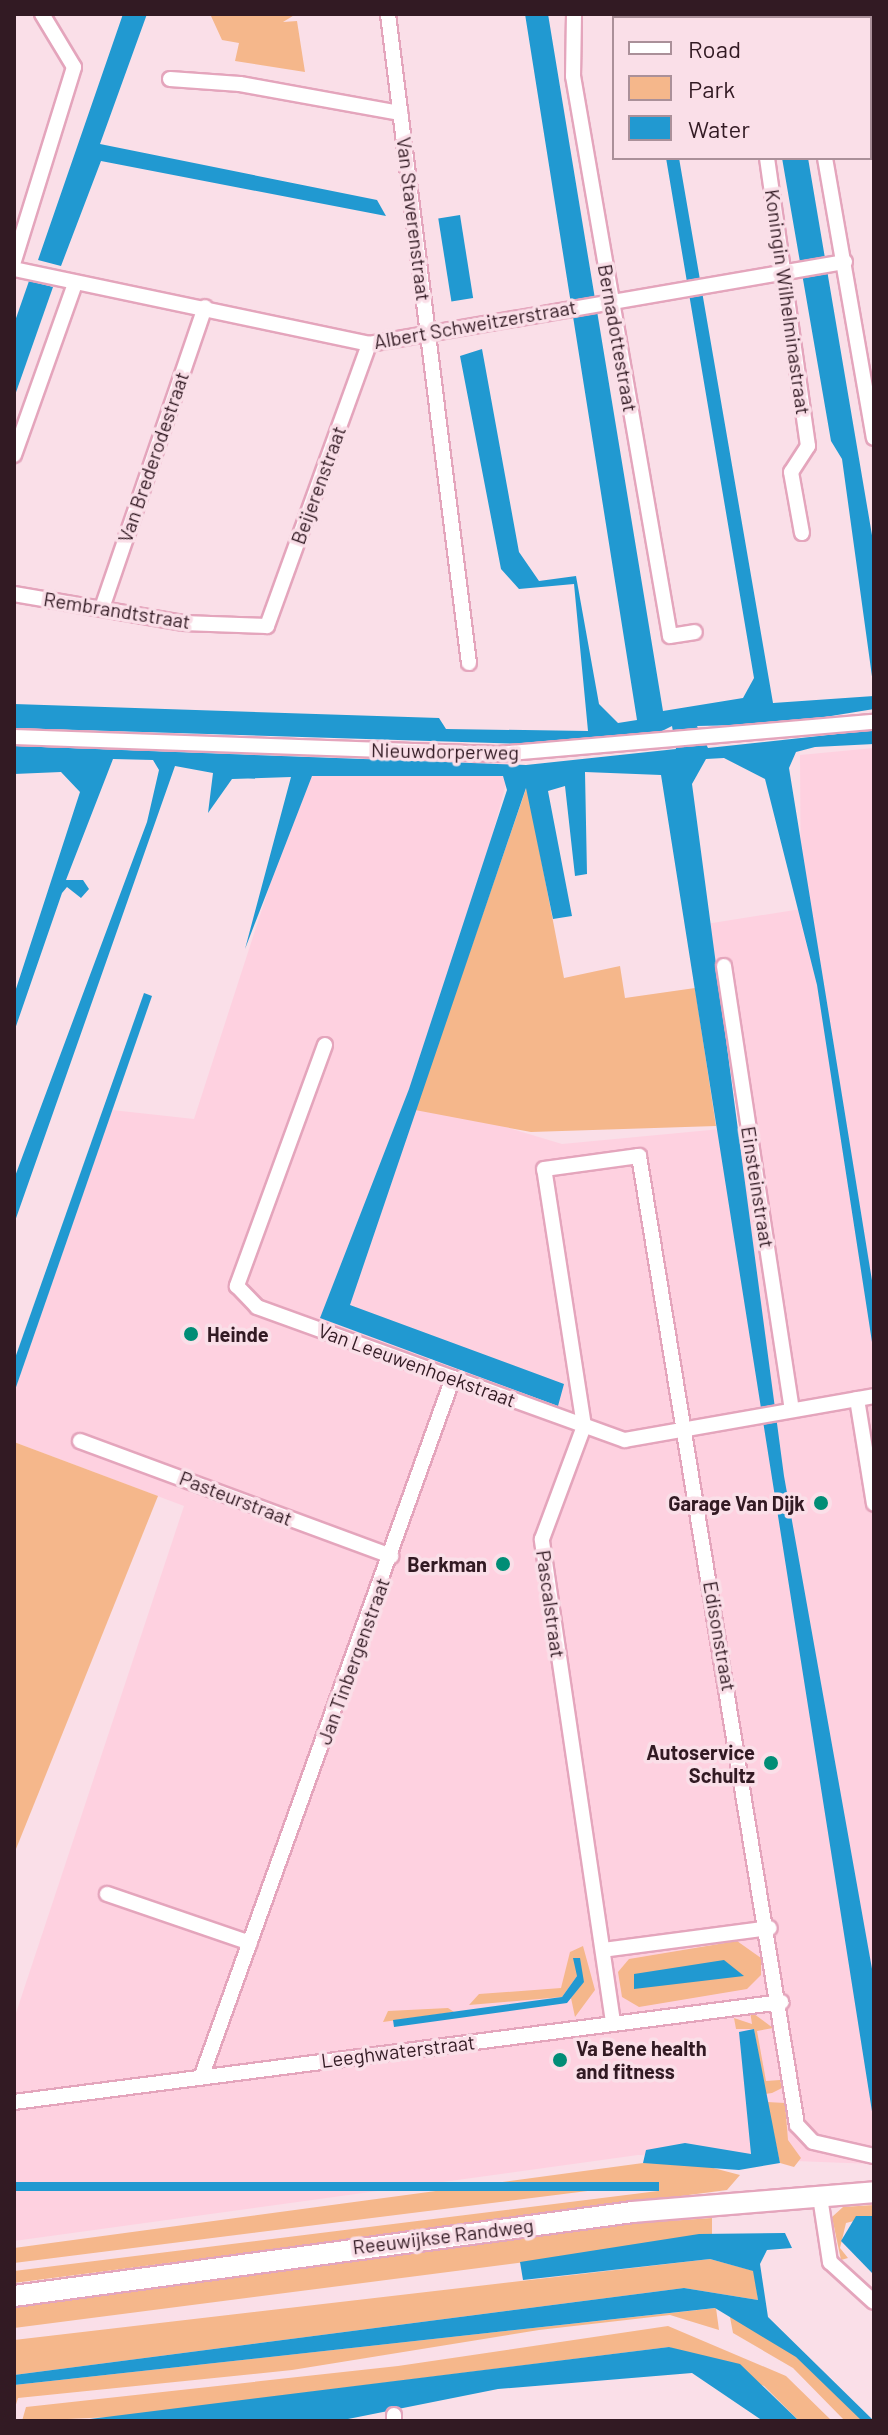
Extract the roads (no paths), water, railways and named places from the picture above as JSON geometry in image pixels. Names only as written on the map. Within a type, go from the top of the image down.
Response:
[{"type":"main road","name":"Reeuwijkse Randweg","points":[[14,2296],[633,2212],[874,2192]]},
{"type":"street","points":[[14,261],[73,78],[74,67],[42,14]]},
{"type":"street","name":"Van Staverenstraat","points":[[388,14],[469,663]]},
{"type":"street","name":"Bernadottestraat","points":[[574,14],[573,76],[604,302],[670,636],[695,632]]},
{"type":"street","points":[[170,79],[240,84],[400,113]]},
{"type":"street","name":"Koningin Wilhelminastraat","points":[[767,160],[791,270],[808,446],[791,472],[802,533]]},
{"type":"street","points":[[825,160],[838,263],[874,438]]},
{"type":"street","name":"Albert Schweitzerstraat","points":[[14,269],[369,344],[427,331],[838,263]]},
{"type":"street","points":[[14,455],[75,284]]},
{"type":"street","name":"Van Brederodestraat","points":[[102,608],[205,307]]},
{"type":"street","name":"Beijerenstraat","points":[[267,626],[369,344]]},
{"type":"street","name":"Rembrandtstraat","points":[[14,594],[183,623],[267,626]]},
{"type":"street","name":"Nieuwdorperweg","points":[[14,737],[475,754],[667,744],[874,722]]},
{"type":"street","name":"Einsteinstraat","points":[[724,966],[787,1409]]},
{"type":"street","name":"Van Leeuwenhoekstraat","points":[[325,1045],[237,1286],[257,1307],[625,1440],[868,1397]]},
{"type":"street","name":"Edisonstraat","points":[[544,1169],[639,1156],[804,2136],[874,2156]]},
{"type":"street","name":"Pascalstraat","points":[[544,1169],[584,1426],[542,1539],[613,2022]]},
{"type":"street","name":"Jan Tinbergenstraat","points":[[202,2075],[453,1378]]},
{"type":"street","points":[[868,1397],[874,1504]]},
{"type":"street","name":"Pasteurstraat","points":[[80,1441],[391,1556]]},
{"type":"street","points":[[107,1894],[250,1943]]},
{"type":"street","points":[[603,1950],[770,1928]]},
{"type":"street","name":"Leeghwaterstraat","points":[[14,2102],[202,2075],[782,2002]]},
{"type":"street","points":[[820,2197],[830,2262],[874,2302]]},
{"type":"water","points":[[123,14],[147,14],[100,144],[377,200],[386,216],[101,161],[61,266],[38,260]]},
{"type":"water","points":[[525,14],[548,14],[663,711],[743,698],[754,678],[666,160],[679,160],[773,703],[874,696],[874,709],[782,724],[697,726],[708,748],[874,730],[874,744],[815,747],[796,752],[789,768],[874,1293],[874,1355],[817,985],[765,779],[724,758],[706,759],[692,784],[784,1476],[874,1980],[874,2124],[661,775],[585,772],[587,874],[575,876],[565,786],[548,791],[572,916],[553,919],[526,788],[350,1305],[564,1384],[558,1406],[320,1318],[409,1089],[507,790],[503,776],[312,776],[245,949],[291,777],[232,779],[208,813],[213,773],[175,766],[14,1224],[14,1179],[147,822],[159,770],[153,760],[113,759],[66,880],[83,880],[89,889],[81,898],[67,887],[62,893],[14,1032],[14,995],[80,792],[61,772],[14,774],[14,746],[526,765],[676,749],[672,726],[650,737],[527,744],[14,728],[14,704],[439,718],[446,729],[588,731],[574,584],[519,589],[501,569],[460,356],[482,349],[519,552],[539,581],[576,576],[599,704],[618,723],[637,720]]},
{"type":"water","points":[[782,160],[808,160],[874,547],[874,691],[842,459],[831,441]]},
{"type":"water","points":[[460,215],[473,298],[451,301],[438,218]]},
{"type":"water","points":[[29,281],[53,287],[14,398],[14,324]]},
{"type":"water","points":[[144,993],[152,996],[14,1393],[14,1361]]},
{"type":"water","points":[[573,1958],[580,1958],[584,1982],[567,2003],[394,2027],[393,2020],[562,1997],[577,1976]]},
{"type":"water","points":[[724,1960],[744,1976],[634,1989],[634,1974]]},
{"type":"water","points":[[754,2029],[780,2163],[739,2170],[643,2163],[646,2150],[685,2143],[751,2154],[739,2032]]},
{"type":"water","points":[[14,2182],[659,2182],[659,2191],[14,2191]]},
{"type":"water","points":[[856,2216],[874,2216],[874,2275],[841,2241]]},
{"type":"water","points":[[785,2233],[792,2248],[767,2250],[760,2264],[768,2317],[874,2421],[862,2421],[796,2357],[715,2308],[14,2385],[14,2375],[684,2288],[758,2300],[753,2271],[710,2259],[523,2280],[520,2262],[699,2234]]},
{"type":"water","points":[[669,2347],[740,2364],[799,2421],[763,2421],[692,2373],[498,2389],[338,2421],[74,2421]]},
{"type":"place","name":"Heinde","points":[[191,1334]]},
{"type":"place","name":"Garage Van Dijk","points":[[821,1503]]},
{"type":"place","name":"Berkman","points":[[503,1564]]},
{"type":"place","name":"Autoservice Schultz","points":[[771,1763]]},
{"type":"place","name":"Va Bene health and fitness","points":[[560,2060]]}]
